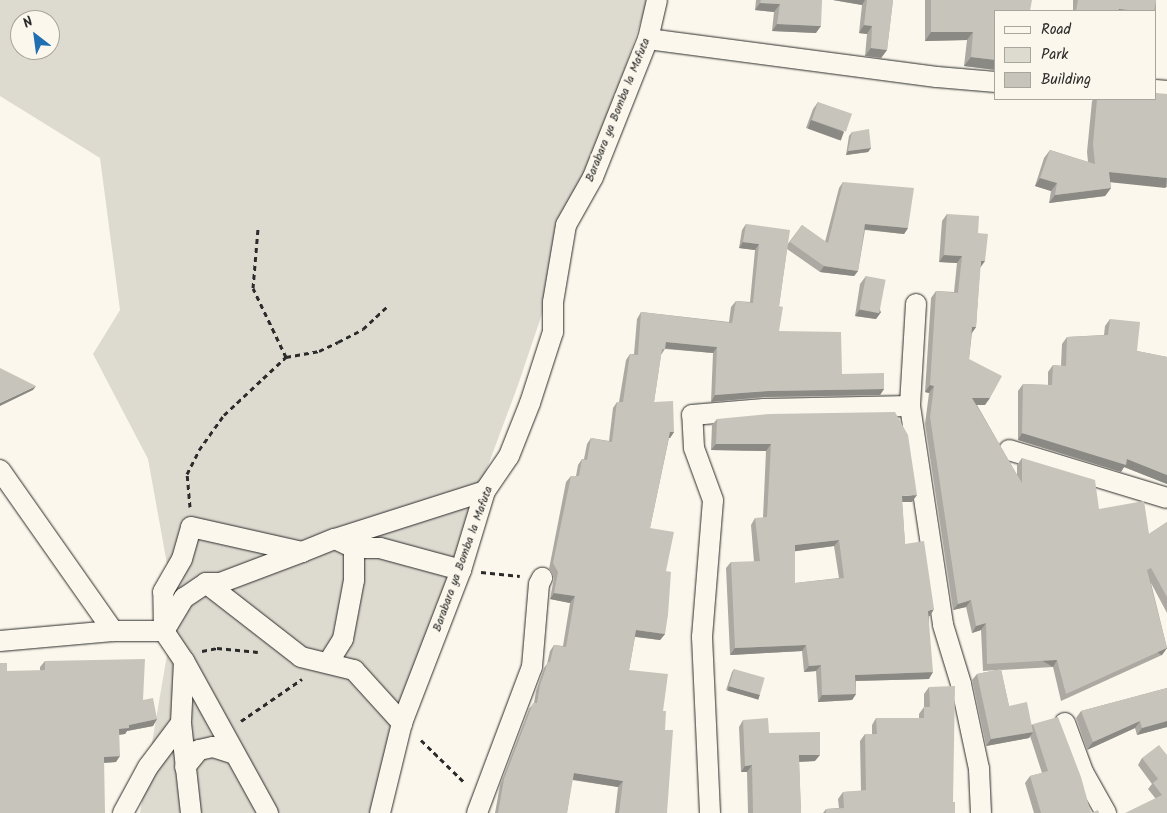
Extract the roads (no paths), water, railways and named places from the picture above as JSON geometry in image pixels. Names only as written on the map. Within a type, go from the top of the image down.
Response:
[{"type":"street","name":"Barabara ya Bomba la Mafuta","points":[[380,813],[402,723],[461,570],[485,491],[509,456],[530,403],[553,332],[553,302],[566,225],[592,177],[648,39],[657,0]]},
{"type":"street","points":[[648,39],[937,77],[994,82]]},
{"type":"street","points":[[916,304],[910,406],[943,624],[961,684],[979,769],[981,813]]},
{"type":"street","points":[[710,813],[702,637],[713,500],[694,448],[692,415],[764,409],[910,406]]},
{"type":"street","points":[[1009,450],[1167,498]]},
{"type":"street","points":[[0,470],[113,631]]},
{"type":"street","points":[[164,631],[184,598],[206,583],[220,583],[335,538],[485,491]]},
{"type":"street","points":[[268,813],[182,658],[164,631],[163,592],[182,559],[192,527],[302,552]]},
{"type":"street","points":[[335,538],[354,548],[380,548],[461,570]]},
{"type":"street","points":[[328,663],[343,639],[354,580],[354,548]]},
{"type":"street","points":[[479,806],[532,667],[539,584],[542,578]]},
{"type":"street","points":[[206,583],[301,657],[354,670],[402,723]]},
{"type":"street","points":[[0,641],[113,631],[164,631]]},
{"type":"street","points":[[182,658],[181,723],[191,813]]},
{"type":"street","points":[[123,813],[148,767],[181,723]]},
{"type":"street","points":[[1065,723],[1083,772],[1106,813]]},
{"type":"street","points":[[185,767],[199,750],[213,747],[235,754]]}]
